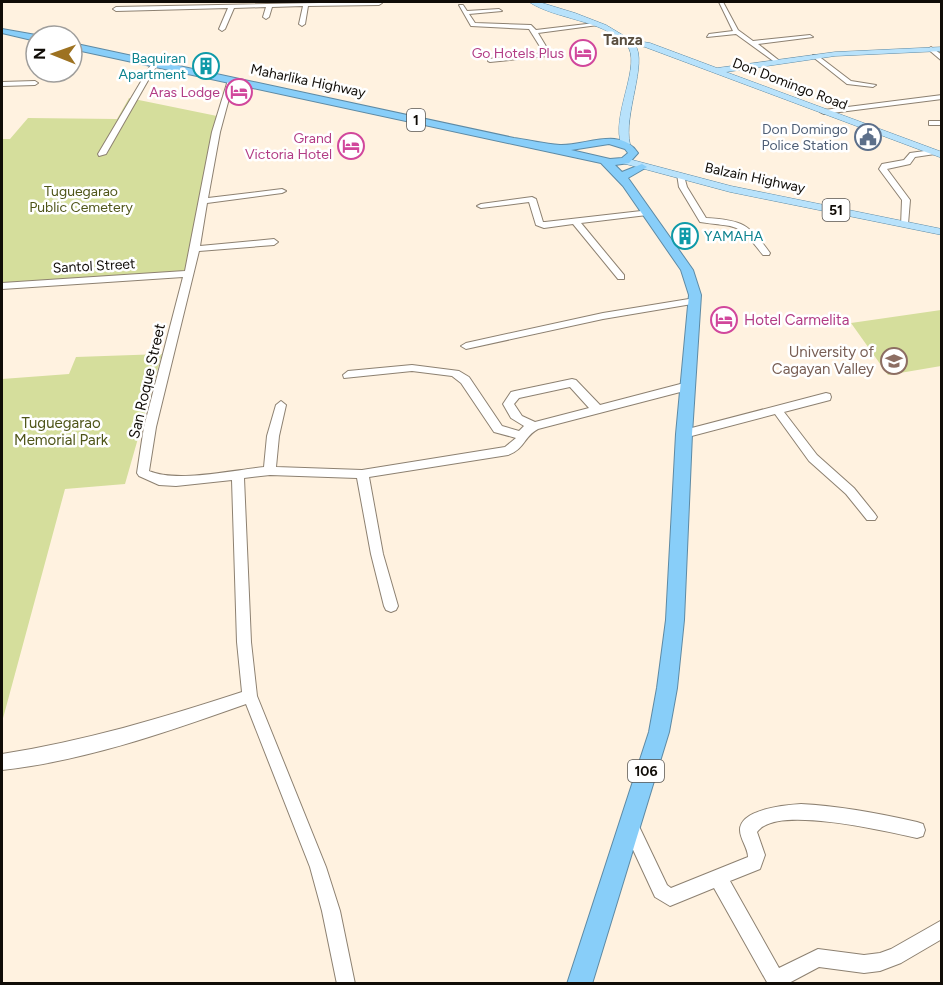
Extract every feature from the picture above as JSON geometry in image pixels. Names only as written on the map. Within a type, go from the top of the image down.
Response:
[{"type":"highway","points":[[2,32],[24,36]]},
{"type":"highway","name":"Maharlika Highway","points":[[84,48],[594,156]]},
{"type":"highway","points":[[594,156],[590,149],[600,143]]},
{"type":"highway","name":"Maharlika Highway","points":[[537,145],[562,148],[600,143]]},
{"type":"highway","name":"1","points":[[600,143],[625,144]]},
{"type":"highway","points":[[622,178],[626,159],[625,144]]},
{"type":"highway","name":"1","points":[[594,156],[605,161],[626,159]]},
{"type":"highway","name":"106","points":[[579,984],[658,732],[667,688],[675,620],[684,434],[695,301],[692,281],[687,270],[622,178],[605,161]]},
{"type":"highway","points":[[622,178],[627,172],[642,167]]},
{"type":"main road","points":[[533,2],[595,25],[628,42],[635,55],[623,128],[625,144]]},
{"type":"main road","name":"Don Domingo Road","points":[[628,42],[647,45],[942,155]]},
{"type":"main road","points":[[716,71],[815,57],[942,49]]},
{"type":"main road","name":"Maharlika Highway","points":[[600,143],[623,128]]},
{"type":"main road","name":"51","points":[[626,159],[642,167],[668,173]]},
{"type":"main road","name":"51","points":[[626,159],[668,173]]},
{"type":"main road","name":"Balzain Highway","points":[[668,173],[725,188],[942,232]]},
{"type":"street","points":[[490,2],[499,11],[506,26]]},
{"type":"street","points":[[721,2],[738,32],[778,62]]},
{"type":"street","points":[[116,9],[191,4],[379,3]]},
{"type":"street","points":[[302,24],[306,4]]},
{"type":"street","points":[[222,29],[237,5]]},
{"type":"street","points":[[266,17],[270,5]]},
{"type":"street","points":[[461,6],[473,25],[529,27],[547,54],[490,60]]},
{"type":"street","points":[[465,13],[499,11]]},
{"type":"street","points":[[534,32],[595,25]]},
{"type":"street","points":[[709,36],[738,32]]},
{"type":"street","points":[[752,44],[810,37]]},
{"type":"street","points":[[931,49],[942,59]]},
{"type":"street","points":[[815,57],[849,83],[873,85]]},
{"type":"street","points":[[102,154],[154,63]]},
{"type":"street","name":"San Roque Street","points":[[231,80],[216,132],[195,249],[150,427],[142,466],[144,473],[159,480],[176,481],[270,471],[363,474],[508,451],[519,444],[522,436],[535,426]]},
{"type":"street","points":[[2,84],[24,83]]},
{"type":"street","points":[[824,112],[942,97]]},
{"type":"street","points":[[932,123],[942,123]]},
{"type":"street","points":[[904,224],[906,200],[883,169],[885,166],[907,162],[913,155],[932,152]]},
{"type":"street","points":[[680,176],[683,186],[703,220],[736,222],[744,226],[766,254]]},
{"type":"street","points":[[204,201],[282,191]]},
{"type":"street","points":[[481,206],[532,199],[539,223],[544,225],[647,212]]},
{"type":"street","points":[[576,222],[621,277]]},
{"type":"street","points":[[195,249],[274,242]]},
{"type":"street","name":"Santol Street","points":[[2,286],[188,274]]},
{"type":"street","points":[[466,346],[603,316],[695,301]]},
{"type":"street","points":[[348,375],[412,368],[443,370],[465,380],[498,429],[522,436]]},
{"type":"street","points":[[508,404],[515,395],[572,383],[597,409]]},
{"type":"street","points":[[508,404],[516,417],[535,426],[688,386]]},
{"type":"street","points":[[684,434],[826,398]]},
{"type":"street","points":[[482,404],[508,404]]},
{"type":"street","points":[[270,471],[273,435],[281,405]]},
{"type":"street","points":[[778,411],[813,458],[850,491],[871,517]]},
{"type":"street","points":[[238,474],[244,642],[250,696],[318,867],[331,911],[346,984]]},
{"type":"street","points":[[363,474],[377,554],[391,606]]},
{"type":"street","points":[[2,762],[55,753],[138,733],[250,696]]},
{"type":"street","points":[[630,825],[665,895],[675,897],[754,863],[757,860],[749,834],[750,826],[785,811],[859,818],[917,830]]},
{"type":"street","points":[[719,879],[776,981],[818,958],[864,963],[880,962],[895,957],[942,929]]},
{"type":"green space","name":"Tuguegarao Public Cemetery","points":[[129,98],[217,116],[185,271],[2,284],[2,139],[10,139],[28,118],[117,119]]},
{"type":"green space","points":[[941,310],[941,366],[888,375],[851,323]]},
{"type":"green space","name":"Tuguegarao Memorial Park","points":[[162,354],[125,484],[65,489],[2,722],[2,379],[69,374],[76,357]]},
{"type":"place","name":"Go Hotels Plus","points":[[583,53]]},
{"type":"place","name":"Baquiran Apartment","points":[[206,66]]},
{"type":"place","name":"Aras Lodge","points":[[239,92]]},
{"type":"place","name":"Don Domingo Police Station","points":[[868,137]]},
{"type":"place","name":"Grand Victoria Hotel","points":[[351,146]]},
{"type":"place","name":"YAMAHA","points":[[685,236]]},
{"type":"place","name":"Hotel Carmelita","points":[[724,320]]},
{"type":"place","name":"University of Cagayan Valley","points":[[894,361]]},
{"type":"district","name":"Tanza","points":[[623,40]]}]
